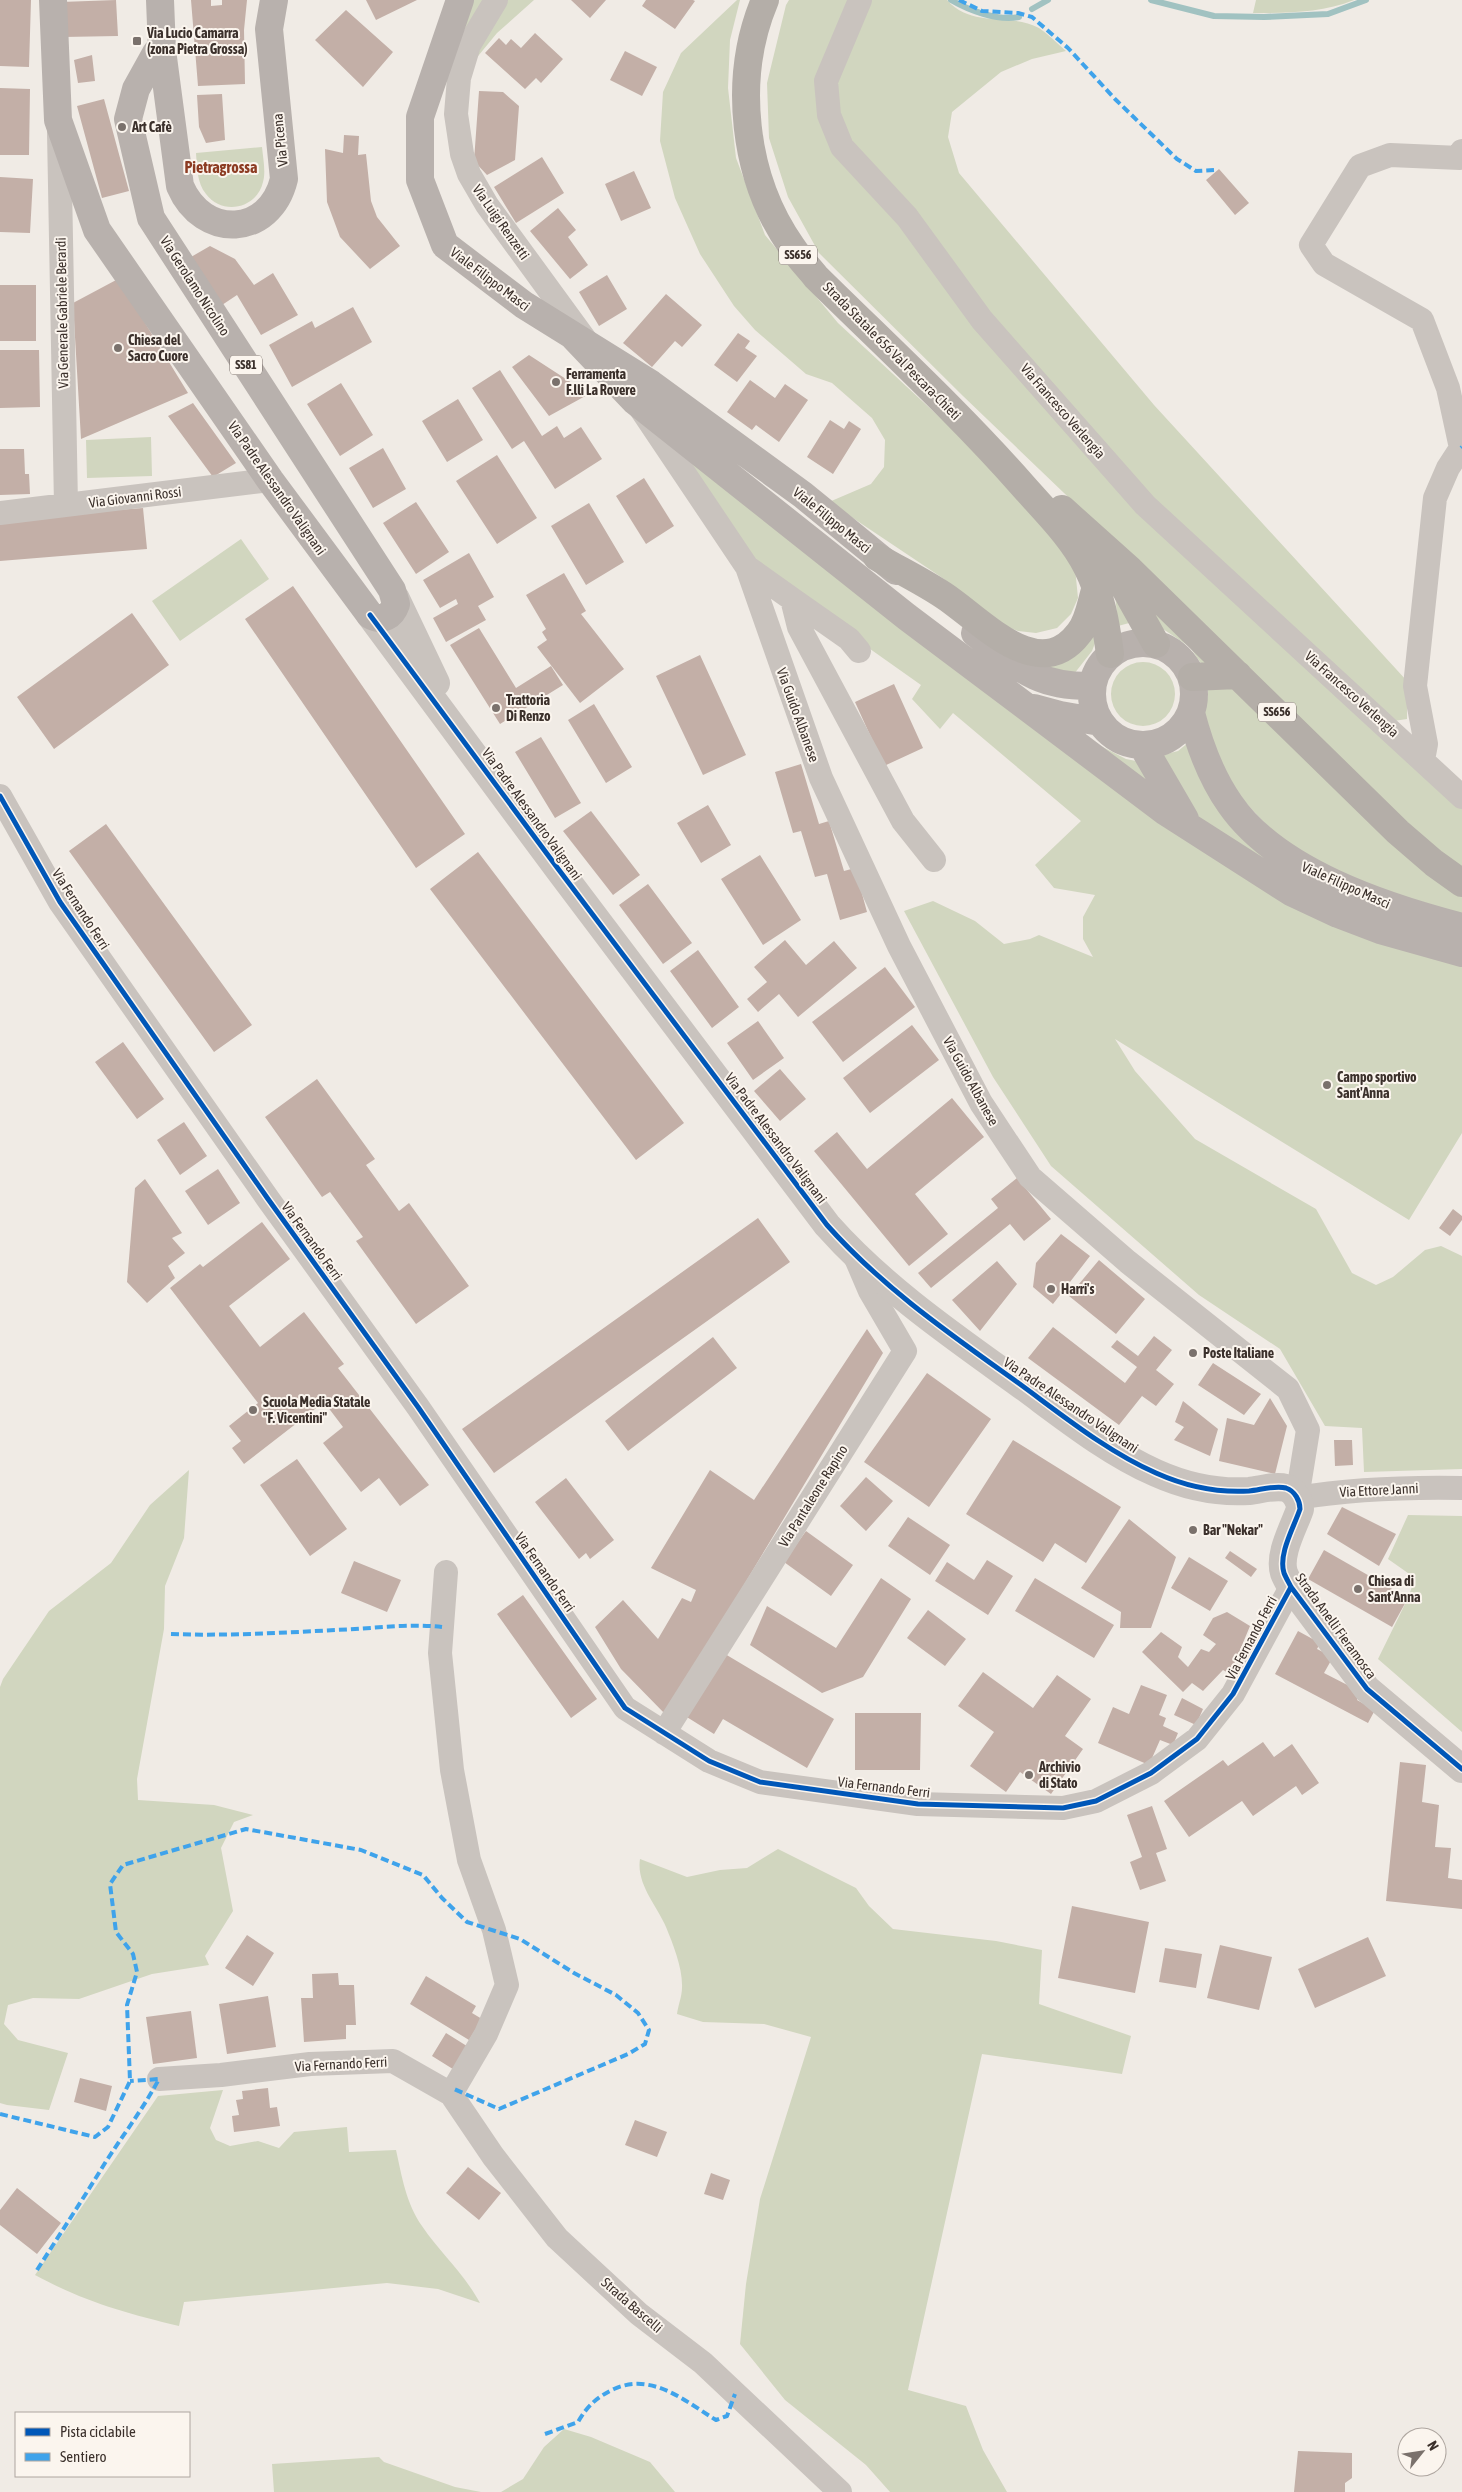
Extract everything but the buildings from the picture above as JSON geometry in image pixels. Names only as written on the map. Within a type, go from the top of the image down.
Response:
[{"type":"highway","name":"Strada Statale 656 Val Pescara-Chieti","points":[[765,0],[752,41],[746,104],[751,147],[761,184],[774,216],[792,247],[816,277],[987,445]]},
{"type":"highway","name":"SS656","points":[[987,445],[1040,488],[1130,570],[1398,832],[1434,863],[1462,883]]},
{"type":"highway","name":"SS656","points":[[987,445],[1071,542],[1087,566],[1104,614],[1110,654]]},
{"type":"highway","name":"SS656","points":[[1094,539],[1122,580],[1156,644]]},
{"type":"highway","points":[[877,557],[944,595],[1007,643],[1034,652],[1060,648],[1079,634],[1086,620],[1096,587]]},
{"type":"highway","points":[[1192,677],[1238,675]]},
{"type":"main road","name":"Via Padre Alessandro Valignani","points":[[53,0],[58,120],[97,230],[270,480],[370,615]]},
{"type":"main road","name":"Via Picena","points":[[160,0],[162,50],[180,186],[185,197],[199,214],[217,223],[242,224],[264,214],[277,198],[284,179],[269,29],[274,0]]},
{"type":"main road","name":"Viale Filippo Masci","points":[[448,0],[450,30]]},
{"type":"main road","name":"Viale Filippo Masci","points":[[460,0],[420,117],[420,180],[445,245],[524,305],[651,384],[803,495],[877,557],[1027,673],[1052,684],[1068,687],[1092,686]]},
{"type":"main road","name":"Via Gerolamo Nicolino","points":[[162,50],[155,54],[136,89],[128,119],[151,218],[396,599]]},
{"type":"main road","name":"Viale Filippo Masci","points":[[582,342],[635,401],[884,599],[1166,812],[1291,892],[1338,914],[1426,945],[1462,953]]},
{"type":"main road","points":[[370,615],[378,618],[389,615],[394,609],[396,599]]},
{"type":"main road","points":[[1132,643],[1156,644],[1178,656],[1192,677],[1194,689],[1191,713],[1185,724],[1171,737],[1154,744],[1142,745],[1118,739],[1100,722],[1095,711],[1092,686],[1095,674],[1110,654],[1132,643]]},
{"type":"main road","name":"Viale Filippo Masci","points":[[1021,704],[1060,715],[1100,722]]},
{"type":"main road","name":"Viale Filippo Masci","points":[[1191,713],[1214,778],[1230,805],[1253,831],[1306,868],[1338,884],[1379,901],[1462,927]]},
{"type":"main road","name":"Viale Filippo Masci","points":[[1142,745],[1165,788],[1192,829]]},
{"type":"street","name":"Via Luigi Renzetti","points":[[496,0],[469,45],[459,78],[456,114],[462,154],[469,174],[487,205],[582,342]]},
{"type":"street","name":"Via Francesco Verlengia","points":[[860,0],[826,81],[829,115],[842,148],[907,217],[982,320],[1145,505],[1462,797]]},
{"type":"street","name":"Via Generale Gabriele Berardi","points":[[58,120],[66,505]]},
{"type":"street","name":"Via Francesco Verlengia","points":[[1423,760],[1426,744],[1415,686],[1435,498],[1448,468],[1461,448],[1448,388],[1422,320],[1324,264],[1311,245],[1360,166],[1390,155],[1460,158],[1462,151]]},
{"type":"street","name":"Via Guido Albanese","points":[[635,401],[747,567],[821,778],[899,946],[981,1103],[1030,1177],[1128,1262],[1288,1389],[1308,1430],[1297,1498]]},
{"type":"street","name":"Via Giovanni Rossi","points":[[0,513],[270,480]]},
{"type":"street","name":"Via Guido Albanese","points":[[747,567],[792,599]]},
{"type":"street","points":[[396,599],[462,737]]},
{"type":"street","points":[[792,599],[849,639],[859,651]]},
{"type":"street","points":[[792,599],[799,627],[903,821],[934,860]]},
{"type":"street","name":"Via Padre Alessandro Valignani","points":[[370,615],[462,737],[558,870],[827,1225],[855,1256],[958,1340],[1062,1415],[1134,1462],[1157,1474],[1214,1490],[1286,1488],[1297,1498]]},
{"type":"street","name":"Via Fernando Ferri","points":[[0,796],[60,902],[268,1199],[418,1407],[625,1708],[664,1733],[710,1761],[760,1782],[918,1804],[1063,1808],[1096,1801],[1151,1773],[1197,1739],[1234,1694],[1288,1580]]},
{"type":"street","name":"Via Pantaleone Rapino","points":[[664,1733],[905,1351],[870,1291],[855,1256]]},
{"type":"street","name":"Via Ettore Janni","points":[[1297,1498],[1347,1491],[1410,1487],[1462,1488]]},
{"type":"street","points":[[1288,1580],[1286,1550],[1300,1509],[1297,1498]]},
{"type":"street","points":[[446,1572],[440,1653],[452,1770],[468,1860],[494,1930],[507,1985],[486,2034],[451,2094]]},
{"type":"street","name":"Strada Anelli Fieramosca","points":[[1288,1580],[1368,1689],[1462,1769]]},
{"type":"street","name":"Via Fernando Ferri","points":[[159,2079],[221,2075],[310,2064],[394,2061],[451,2094]]},
{"type":"street","name":"Strada Bascelli","points":[[451,2094],[493,2156],[557,2238],[639,2314],[703,2363],[840,2492]]},
{"type":"green space","points":[[472,0],[534,0],[497,33],[474,61],[454,71]]},
{"type":"green space","points":[[737,0],[740,0],[730,40],[728,88],[736,158],[765,235],[838,323],[975,450],[1035,511],[1075,568],[1078,598],[1071,614],[1057,628],[1036,633],[1018,631],[995,622],[944,579],[829,502],[871,484],[884,467],[885,440],[872,418],[832,383],[806,374],[755,330],[734,306],[700,254],[675,198],[660,141],[663,92],[681,53]]},
{"type":"green space","points":[[789,0],[947,0],[957,9],[968,14],[1028,23],[1039,28],[1066,51],[1032,59],[1001,72],[952,112],[948,137],[959,173],[1154,405],[1407,681],[1407,719],[1373,724],[1462,805],[1462,875],[963,396],[819,253],[788,197],[769,138],[767,83],[786,5]]},
{"type":"green space","points":[[1256,0],[1354,0],[1317,10],[1253,13]]},
{"type":"green space","points":[[262,147],[264,178],[254,198],[247,203],[229,207],[213,201],[206,194],[199,180],[196,153]]},
{"type":"green space","points":[[151,437],[152,476],[87,478],[86,440]]},
{"type":"green space","points":[[692,459],[1139,801],[1462,962],[1462,1133],[1409,1220],[1115,1039],[1135,1071],[1195,1139],[1316,1209],[1352,1273],[1376,1285],[1393,1277],[1425,1250],[1441,1246],[1462,1256],[1462,1469],[1364,1472],[1362,1428],[1325,1426],[1280,1349],[1199,1295],[1051,1166],[993,1077],[904,911],[933,901],[975,921],[1004,944],[1030,939],[1039,935],[1093,957],[1083,939],[1083,917],[1095,895],[1054,888],[1035,865],[1081,821],[953,713],[940,729],[912,699],[921,685],[750,564],[689,467]]},
{"type":"green space","points":[[241,539],[269,579],[180,641],[152,601]]},
{"type":"green space","points":[[1114,582],[1133,622],[1118,626]]},
{"type":"green space","points":[[1142,598],[1462,896],[1462,921],[1419,909],[1289,849],[1229,785],[1204,719],[1208,693],[1202,665],[1190,647],[1163,629]]},
{"type":"green space","points":[[1093,637],[1097,638],[1092,651],[1074,674],[1032,663]]},
{"type":"green space","points":[[1137,662],[1149,662],[1166,671],[1173,682],[1175,694],[1173,706],[1166,717],[1149,726],[1137,726],[1125,721],[1116,712],[1111,700],[1111,688],[1116,676],[1125,667]]},
{"type":"green space","points":[[1189,742],[1268,855],[1265,864],[1198,817],[1159,756],[1178,751]]},
{"type":"green space","points":[[1095,743],[1126,759],[1141,762],[1149,776],[1148,791]]},
{"type":"green space","points":[[189,1470],[184,1538],[165,1586],[164,1629],[137,1779],[138,1800],[214,1805],[253,1815],[234,1822],[221,1848],[233,1911],[205,1956],[209,1965],[152,1974],[79,1999],[33,1998],[8,2005],[4,2024],[18,2040],[68,2053],[49,2110],[0,2103],[0,1687],[3,1679],[49,1611],[111,1563],[150,1505]]},
{"type":"green space","points":[[1408,1515],[1462,1516],[1462,1732],[1378,1659],[1408,1598],[1415,1578],[1388,1559]]},
{"type":"green space","points":[[778,1849],[856,1888],[869,1906],[893,1929],[996,1941],[1042,1950],[1039,2004],[1131,2036],[1122,2074],[982,2054],[908,2390],[966,2406],[983,2450],[1007,2492],[890,2492],[866,2465],[785,2400],[740,2344],[746,2284],[760,2199],[811,2037],[764,2024],[703,2022],[677,2014],[682,1988],[679,1965],[666,1927],[644,1886],[641,1877],[640,1859],[687,1877],[720,1870],[747,1868]]},
{"type":"green space","points":[[223,2090],[210,2128],[216,2140],[230,2146],[258,2141],[279,2148],[294,2132],[347,2127],[349,2152],[396,2150],[405,2190],[412,2208],[429,2236],[466,2282],[480,2303],[438,2289],[387,2283],[184,2302],[179,2326],[88,2300],[35,2275],[158,2096]]},
{"type":"green space","points":[[564,2429],[591,2437],[650,2462],[675,2492],[501,2492],[523,2479],[544,2447]]},
{"type":"green space","points":[[379,2457],[384,2462],[455,2487],[481,2492],[274,2492],[272,2464]]},
{"type":"waterway","points":[[951,0],[984,14],[1002,18],[1019,17]]},
{"type":"waterway","points":[[1032,9],[1048,0]]},
{"type":"waterway","points":[[1151,0],[1214,16],[1264,17],[1328,14],[1366,0]]},
{"type":"marked path","points":[[959,0],[982,11],[1018,13],[1032,17],[1068,48],[1115,99],[1177,159],[1196,171],[1214,170]]},
{"type":"marked path","points":[[171,1634],[253,1634],[402,1626],[442,1627]]},
{"type":"marked path","points":[[0,2114],[95,2137],[108,2127],[130,2081],[127,2005],[137,1972],[133,1954],[116,1932],[110,1884],[123,1865],[246,1829],[361,1850],[423,1875],[442,1898],[467,1922],[520,1939],[574,1973],[616,1995],[638,2013],[649,2030],[645,2044],[628,2054],[499,2109],[454,2089]]},
{"type":"marked path","points":[[37,2270],[159,2079],[130,2081]]},
{"type":"marked path","points":[[545,2434],[578,2422],[585,2411],[602,2395],[628,2385],[642,2384],[668,2391],[716,2420],[727,2416],[735,2394]]},
{"type":"cycle path","points":[[370,615],[559,870],[827,1225],[848,1248],[870,1269],[942,1328],[1084,1431],[1137,1464],[1167,1478],[1201,1488],[1249,1491],[1282,1487],[1292,1491],[1298,1500],[1300,1509],[1283,1558],[1284,1573],[1291,1587],[1367,1689],[1462,1769]]},
{"type":"cycle path","points":[[0,796],[60,902],[268,1199],[418,1407],[625,1708],[709,1761],[760,1782],[918,1804],[1063,1808],[1096,1801],[1151,1773],[1197,1739],[1233,1694],[1291,1587]]},
{"type":"place","name":"Via Lucio Camarra (zona Pietra Grossa)","points":[[137,41]]},
{"type":"place","name":"Art Cafè","points":[[122,127]]},
{"type":"place","name":"Chiesa del Sacro Cuore","points":[[118,348]]},
{"type":"place","name":"Ferramenta F.lli La Rovere","points":[[556,382]]},
{"type":"place","name":"Trattoria Di Renzo","points":[[496,708]]},
{"type":"place","name":"Campo sportivo Sant'Anna","points":[[1327,1085]]},
{"type":"place","name":"Harri's","points":[[1051,1289]]},
{"type":"place","name":"Poste Italiane","points":[[1193,1353]]},
{"type":"place","name":"Scuola Media Statale \"F. Vicentini\"","points":[[253,1410]]},
{"type":"place","name":"Bar \"Nekar\"","points":[[1193,1530]]},
{"type":"place","name":"Chiesa di Sant'Anna","points":[[1358,1589]]},
{"type":"place","name":"Archivio di Stato","points":[[1029,1775]]},
{"type":"district","name":"Pietragrossa","points":[[221,167]]}]
